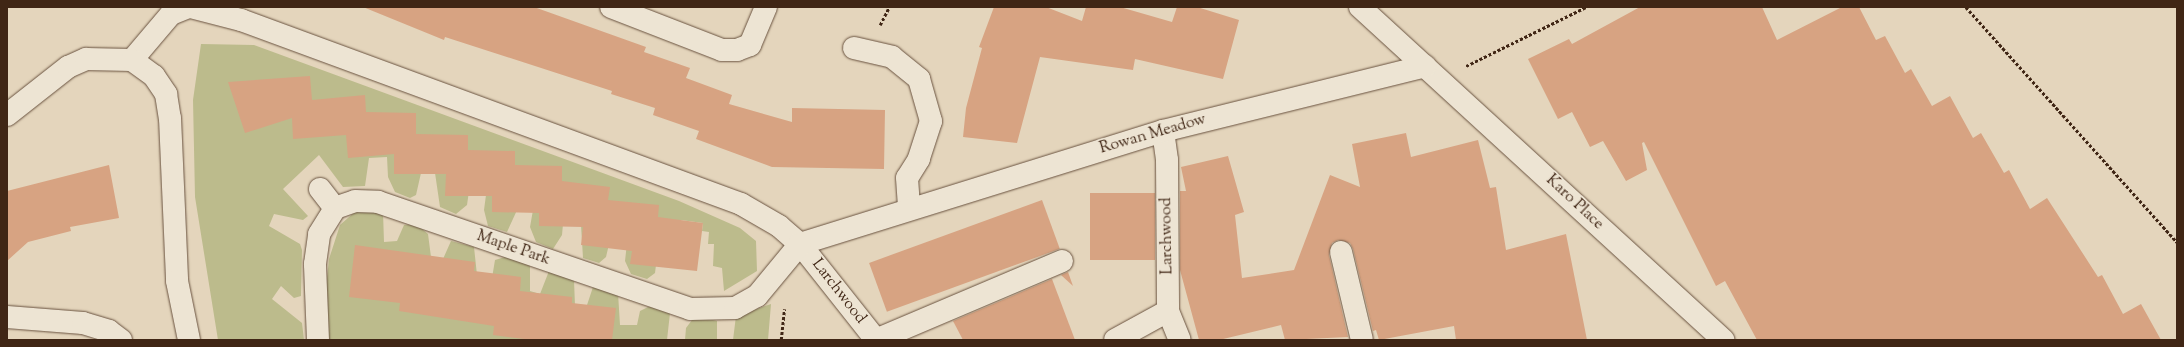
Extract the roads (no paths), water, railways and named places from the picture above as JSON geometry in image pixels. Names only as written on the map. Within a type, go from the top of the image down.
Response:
[{"type":"lane","points":[[132,60],[171,14],[190,7]]},
{"type":"lane","name":"Larchwood","points":[[190,7],[241,20],[741,204],[779,226],[800,244],[876,340]]},
{"type":"lane","points":[[611,7],[722,50],[750,45],[766,7]]},
{"type":"lane","points":[[1360,7],[1432,73]]},
{"type":"lane","points":[[854,48],[892,57],[919,79],[931,121],[919,159],[907,178],[909,208]]},
{"type":"lane","points":[[7,115],[68,67],[86,59],[132,60],[154,76],[166,94],[170,118],[176,280],[189,340]]},
{"type":"lane","name":"Rowan Meadow","points":[[800,244],[909,208],[1163,131],[1432,73]]},
{"type":"lane","name":"Karo Place","points":[[1432,73],[1723,340]]},
{"type":"lane","name":"Larchwood","points":[[1163,131],[1168,311],[1180,340]]},
{"type":"lane","points":[[318,340],[315,264],[319,234],[335,208],[320,189]]},
{"type":"lane","name":"Maple Park","points":[[335,208],[355,201],[378,202],[690,309],[735,308],[757,296],[800,244]]},
{"type":"lane","points":[[1341,252],[1362,340]]},
{"type":"lane","points":[[876,340],[1062,261]]},
{"type":"lane","points":[[1115,340],[1168,311]]},
{"type":"lane","points":[[7,317],[83,323],[109,331],[121,340]]}]
